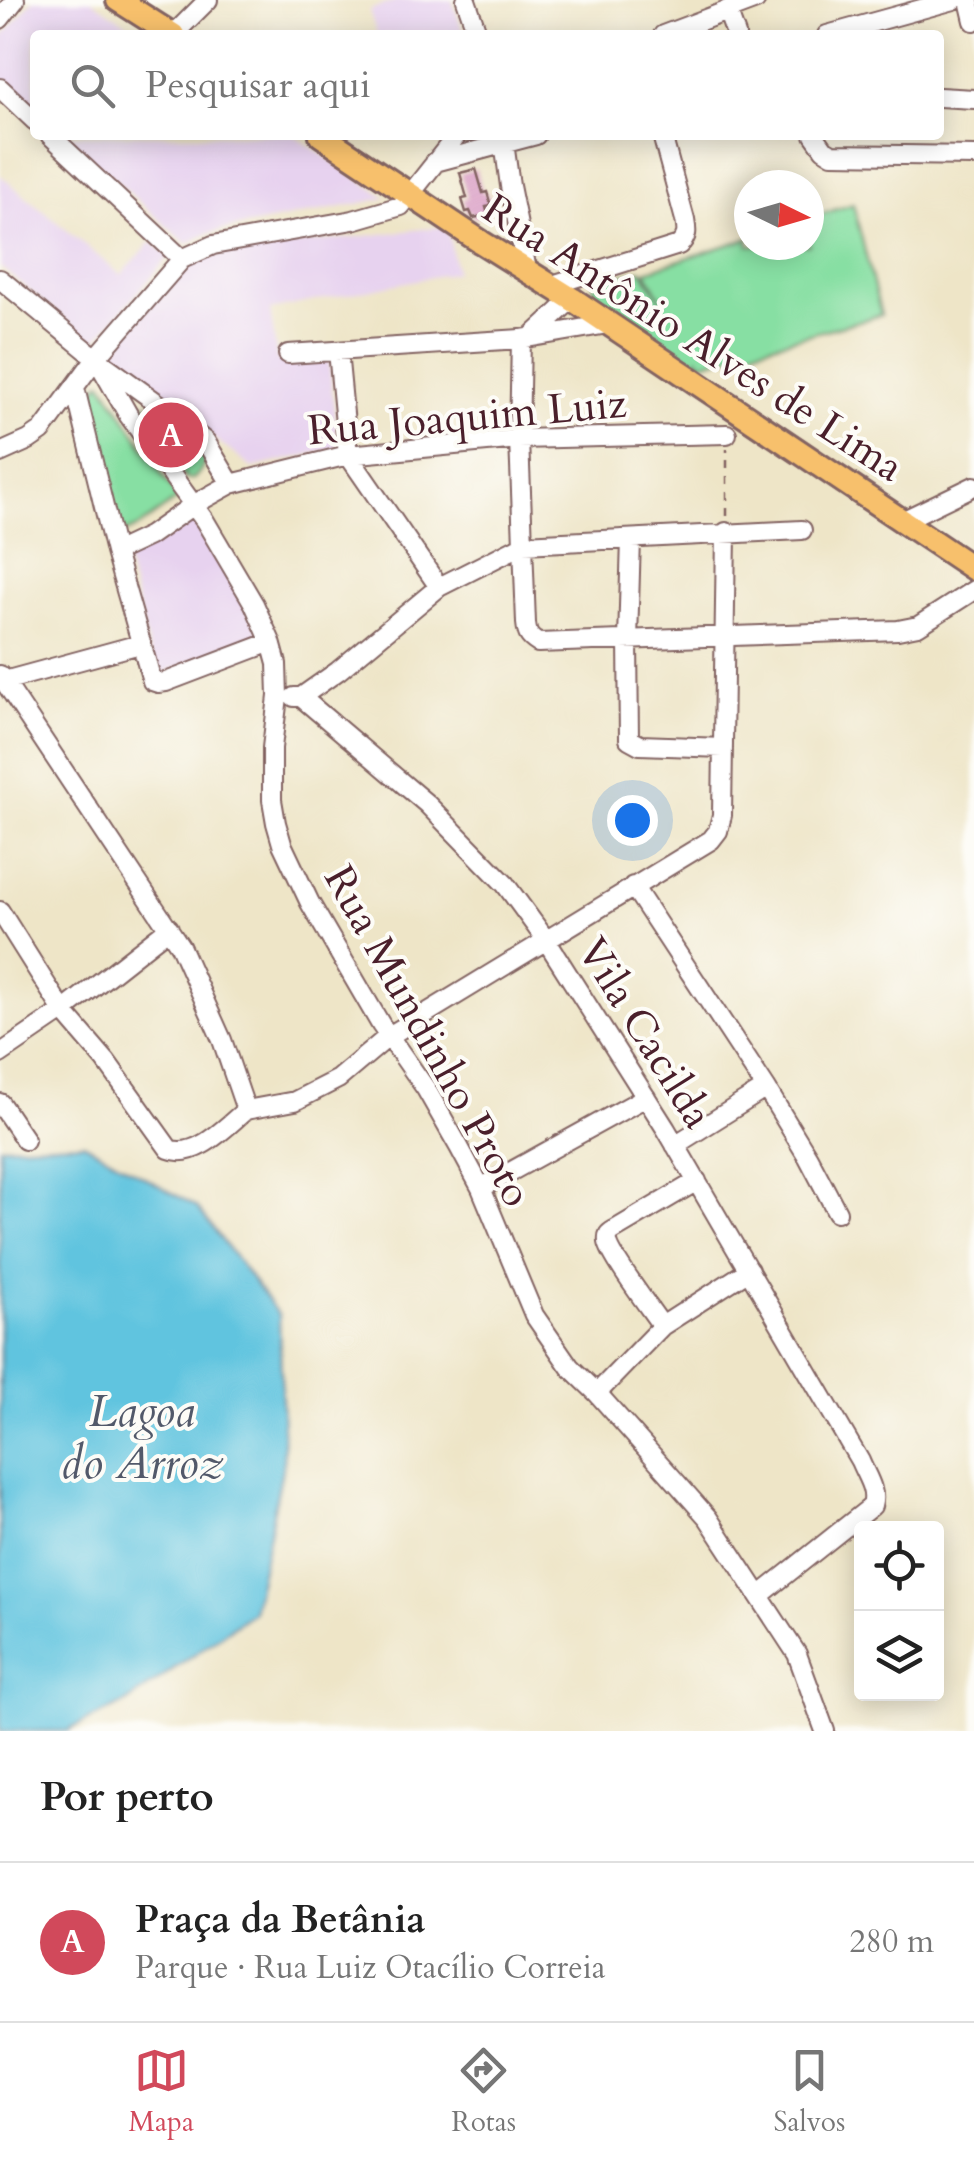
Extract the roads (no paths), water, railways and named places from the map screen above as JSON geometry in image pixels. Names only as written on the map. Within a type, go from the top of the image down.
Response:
[{"type":"main road","points":[[118,0],[165,30]]},
{"type":"main road","name":"Rua Antônio Alves de Lima","points":[[328,140],[974,569]]},
{"type":"street","points":[[0,20],[16,0]]},
{"type":"street","points":[[178,30],[208,0]]},
{"type":"street","points":[[466,0],[476,30]]},
{"type":"street","points":[[676,30],[756,0]]},
{"type":"street","points":[[845,30],[954,0]]},
{"type":"street","points":[[969,0],[974,20]]},
{"type":"street","points":[[727,10],[734,30]]},
{"type":"street","points":[[0,88],[30,116]]},
{"type":"street","points":[[944,98],[974,99]]},
{"type":"street","points":[[55,140],[182,259]]},
{"type":"street","points":[[0,454],[42,431],[96,358],[182,259],[212,246],[390,211],[410,196],[453,140]]},
{"type":"street","points":[[436,162],[504,140],[527,270]]},
{"type":"street","points":[[549,286],[679,245],[686,237],[663,140]]},
{"type":"street","points":[[818,140],[832,154],[974,156]]},
{"type":"street","points":[[0,280],[206,442],[231,484]]},
{"type":"street","points":[[572,299],[526,338],[518,439],[528,635],[538,642],[898,630],[918,626],[974,590]]},
{"type":"street","points":[[288,354],[526,338],[608,324]]},
{"type":"street","points":[[338,350],[348,456],[439,587]]},
{"type":"street","name":"Rua Mundinho Proto","points":[[96,358],[129,416],[193,504],[254,604],[271,642],[277,664],[278,696],[272,800],[282,844],[321,924],[386,1038],[426,1089],[481,1188],[534,1315],[558,1352],[708,1518],[797,1654],[825,1731]]},
{"type":"street","points":[[75,388],[114,552],[152,680],[166,682],[271,642]]},
{"type":"street","name":"Rua Joaquim Luiz","points":[[114,552],[149,536],[193,504],[231,484],[348,456],[518,439],[727,434]]},
{"type":"street","points":[[902,521],[974,486]]},
{"type":"street","points":[[278,696],[301,697],[439,587],[524,544],[802,530]]},
{"type":"street","points":[[0,911],[62,1011],[176,1152],[191,1151],[246,1110],[295,1100],[338,1079],[386,1038],[711,840],[718,832],[722,815],[726,532]]},
{"type":"street","points":[[631,539],[630,742],[723,748]]},
{"type":"street","points":[[140,644],[2,678],[180,946],[222,1040],[246,1110]]},
{"type":"street","name":"Vila Cacilda","points":[[301,697],[427,804],[505,884],[546,940],[676,1145],[860,1461],[875,1497],[872,1506],[759,1596]]},
{"type":"street","points":[[633,886],[766,1088],[836,1212]]},
{"type":"street","points":[[0,1054],[168,928]]},
{"type":"street","points":[[676,1145],[766,1088]]},
{"type":"street","points":[[481,1188],[646,1097]]},
{"type":"street","points":[[0,1102],[25,1140]]},
{"type":"street","points":[[662,1326],[607,1238],[697,1181]]},
{"type":"street","points":[[597,1392],[662,1326],[749,1270]]},
{"type":"water","name":"Lagoa do Arroz","points":[[84,1143],[197,1207],[279,1316],[284,1460],[253,1612],[126,1703],[67,1731],[0,1731],[0,1146]]},
{"type":"place","name":"Praça da Betânia","points":[[171,435]]}]
